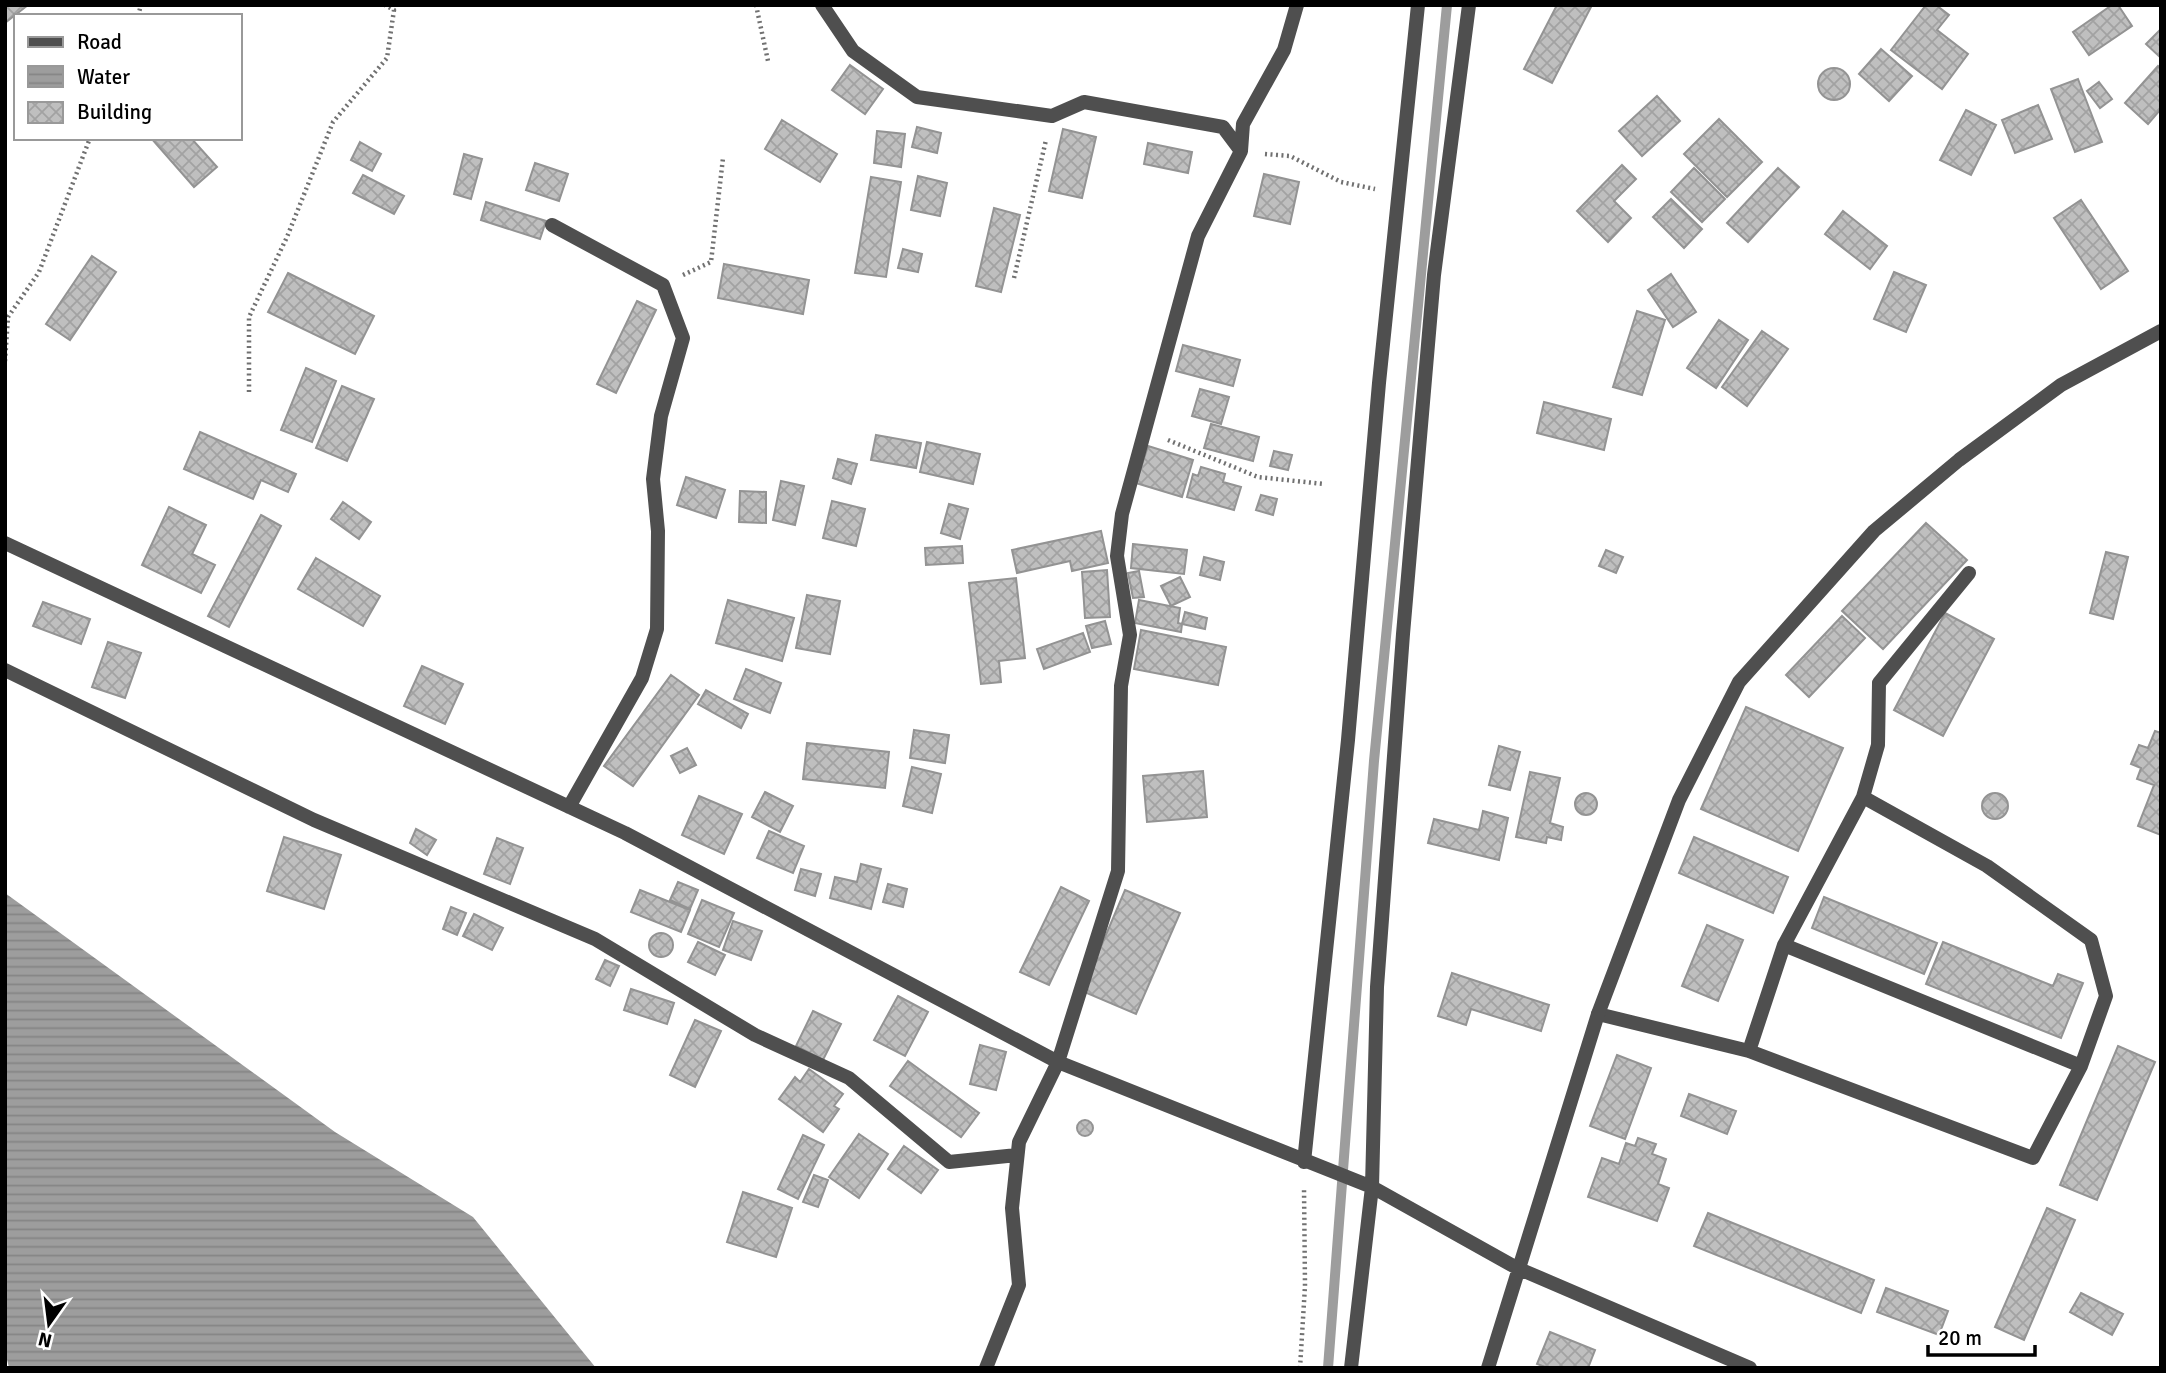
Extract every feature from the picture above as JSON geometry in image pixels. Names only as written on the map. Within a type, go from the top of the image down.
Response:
[{"type":"street","points":[[822,5],[853,51],[917,97],[1052,116],[1084,102],[1223,127],[1241,151]]},
{"type":"street","points":[[986,1368],[1019,1285],[1012,1208],[1019,1142],[1058,1062],[1118,871],[1121,686],[1130,635],[1117,556],[1122,514],[1198,236],[1241,151],[1243,124],[1284,50],[1297,5]]},
{"type":"street","points":[[1304,1162],[1348,740],[1379,383],[1418,5]]},
{"type":"street","points":[[1351,1368],[1371,1187],[1377,987],[1403,634],[1434,275],[1469,5]]},
{"type":"street","points":[[551,225],[663,285],[684,338],[661,416],[653,479],[658,531],[657,629],[642,678],[569,807]]},
{"type":"street","points":[[1488,1368],[1598,1014],[1679,800],[1739,682],[1885,522],[1959,460],[2061,385],[2161,331]]},
{"type":"street","points":[[5,543],[650,846],[1058,1062],[1371,1187],[1517,1268],[1750,1368]]},
{"type":"street","points":[[1749,1051],[1784,945],[1863,797],[1878,744],[1879,683],[1969,573]]},
{"type":"street","points":[[5,670],[314,820],[595,939],[755,1035],[849,1078],[949,1163],[1017,1155]]},
{"type":"street","points":[[1598,1014],[1749,1051],[2033,1158],[2081,1066],[2106,996],[2091,940],[1987,866],[1863,797]]},
{"type":"street","points":[[1784,945],[2081,1066]]},
{"type":"path","points":[[249,392],[249,317],[287,237],[333,122],[387,58],[394,10],[385,5]]},
{"type":"path","points":[[756,5],[768,61]]},
{"type":"path","points":[[1014,278],[1052,116]]},
{"type":"path","points":[[5,361],[8,317],[39,272],[89,140]]},
{"type":"path","points":[[1241,151],[1290,156],[1341,182],[1400,194]]},
{"type":"path","points":[[663,285],[711,262],[723,158]]},
{"type":"path","points":[[1146,430],[1258,477],[1324,484]]},
{"type":"path","points":[[1300,1368],[1305,1286],[1304,1162]]},
{"type":"water","points":[[5,893],[335,1132],[473,1217],[596,1368],[9,1368],[5,1351]]},
{"type":"building","points":[[5,5],[28,5],[14,14],[5,23]]},
{"type":"building","points":[[1557,5],[1592,5],[1552,83],[1524,69]]},
{"type":"building","points":[[1926,5],[1936,5],[1949,15],[1937,30],[1968,54],[1942,89],[1891,50]]},
{"type":"building","points":[[2112,5],[2118,5],[2132,26],[2089,55],[2073,32]]},
{"type":"building","points":[[2161,29],[2161,58],[2146,44]]},
{"type":"building","points":[[1881,49],[1912,76],[1889,101],[1859,74]]},
{"type":"building","points":[[850,65],[883,89],[865,114],[832,90]]},
{"type":"building","points":[[2158,66],[2161,69],[2161,109],[2148,124],[2125,103]]},
{"type":"building","points":[[1834,68],[1845,73],[1850,84],[1845,95],[1834,100],[1823,95],[1818,84],[1823,73]]},
{"type":"building","points":[[2078,79],[2102,142],[2075,152],[2051,89]]},
{"type":"building","points":[[2099,82],[2112,99],[2100,108],[2087,91]]},
{"type":"building","points":[[1657,96],[1680,121],[1642,156],[1619,131]]},
{"type":"building","points":[[2038,105],[2052,139],[2015,153],[2002,120]]},
{"type":"building","points":[[1966,110],[1996,125],[1971,175],[1940,160]]},
{"type":"building","points":[[1719,119],[1762,162],[1727,197],[1684,154]]},
{"type":"building","points":[[782,120],[837,154],[820,182],[765,149]]},
{"type":"building","points":[[917,127],[941,133],[937,153],[912,147]]},
{"type":"building","points":[[1063,129],[1096,137],[1082,198],[1049,191]]},
{"type":"building","points":[[877,131],[905,134],[901,167],[874,163]]},
{"type":"building","points":[[153,140],[193,140],[217,167],[194,187]]},
{"type":"building","points":[[360,142],[381,154],[372,171],[351,160]]},
{"type":"building","points":[[1148,143],[1192,152],[1188,173],[1144,164]]},
{"type":"building","points":[[464,154],[482,159],[471,199],[454,194]]},
{"type":"building","points":[[535,163],[568,174],[559,201],[526,190]]},
{"type":"building","points":[[1622,165],[1636,179],[1614,201],[1631,218],[1608,242],[1577,211]]},
{"type":"building","points":[[1694,168],[1725,199],[1702,222],[1671,192]]},
{"type":"building","points":[[1778,168],[1799,187],[1748,242],[1727,223]]},
{"type":"building","points":[[1264,174],[1299,182],[1290,224],[1254,216]]},
{"type":"building","points":[[363,175],[404,196],[394,214],[353,193]]},
{"type":"building","points":[[918,176],[947,183],[940,216],[911,210]]},
{"type":"building","points":[[871,177],[901,182],[886,277],[855,273]]},
{"type":"building","points":[[1671,199],[1702,229],[1684,248],[1653,217]]},
{"type":"building","points":[[2081,200],[2128,271],[2101,289],[2054,218]]},
{"type":"building","points":[[486,202],[546,221],[540,239],[481,220]]},
{"type":"building","points":[[994,208],[1020,215],[1001,292],[976,286]]},
{"type":"building","points":[[1843,211],[1887,246],[1870,269],[1825,234]]},
{"type":"building","points":[[903,249],[922,254],[918,272],[898,268]]},
{"type":"building","points":[[92,256],[116,272],[70,340],[46,324]]},
{"type":"building","points":[[724,264],[809,280],[803,314],[718,298]]},
{"type":"building","points":[[1894,272],[1926,285],[1906,332],[1874,319]]},
{"type":"building","points":[[288,273],[374,316],[355,354],[268,312]]},
{"type":"building","points":[[1671,274],[1696,312],[1673,327],[1648,290]]},
{"type":"building","points":[[637,301],[656,310],[616,393],[597,384]]},
{"type":"building","points":[[1637,311],[1665,320],[1642,395],[1613,387]]},
{"type":"building","points":[[1719,320],[1748,340],[1716,388],[1687,368]]},
{"type":"building","points":[[1762,331],[1788,349],[1747,406],[1722,387]]},
{"type":"building","points":[[1183,345],[1240,360],[1233,386],[1176,371]]},
{"type":"building","points":[[306,368],[336,381],[312,442],[281,430]]},
{"type":"building","points":[[342,386],[374,399],[347,461],[316,448]]},
{"type":"building","points":[[1200,389],[1229,397],[1221,424],[1192,416]]},
{"type":"building","points":[[1544,402],[1611,419],[1604,450],[1537,433]]},
{"type":"building","points":[[1211,424],[1259,437],[1253,461],[1204,448]]},
{"type":"building","points":[[200,432],[296,474],[288,492],[261,480],[253,499],[184,469]]},
{"type":"building","points":[[876,435],[921,443],[916,468],[871,460]]},
{"type":"building","points":[[927,442],[980,454],[973,484],[920,472]]},
{"type":"building","points":[[1148,446],[1193,460],[1182,497],[1136,483]]},
{"type":"building","points":[[1274,451],[1292,455],[1288,470],[1270,466]]},
{"type":"building","points":[[838,459],[857,464],[851,484],[833,478]]},
{"type":"building","points":[[1201,467],[1225,474],[1223,482],[1241,487],[1234,510],[1187,497],[1193,474],[1198,476]]},
{"type":"building","points":[[686,477],[725,490],[716,518],[677,505]]},
{"type":"building","points":[[781,481],[804,486],[795,525],[773,520]]},
{"type":"building","points":[[740,491],[766,492],[766,523],[739,522]]},
{"type":"building","points":[[1261,495],[1277,499],[1273,515],[1256,510]]},
{"type":"building","points":[[832,501],[865,509],[856,546],[823,538]]},
{"type":"building","points":[[343,502],[371,522],[359,539],[331,519]]},
{"type":"building","points":[[949,504],[968,509],[960,539],[941,533]]},
{"type":"building","points":[[169,507],[206,525],[192,554],[215,565],[201,593],[142,565]]},
{"type":"building","points":[[261,515],[281,526],[229,627],[208,616]]},
{"type":"building","points":[[1926,523],[1967,560],[1883,649],[1842,611]]},
{"type":"building","points":[[1101,531],[1108,563],[1072,571],[1070,561],[1017,573],[1012,550]]},
{"type":"building","points":[[1133,544],[1187,550],[1184,574],[1131,568]]},
{"type":"building","points":[[962,546],[963,563],[926,565],[925,548]]},
{"type":"building","points":[[1606,550],[1623,557],[1616,573],[1599,566]]},
{"type":"building","points":[[2106,552],[2128,557],[2113,619],[2090,613]]},
{"type":"building","points":[[1204,557],[1224,562],[1220,580],[1200,575]]},
{"type":"building","points":[[316,558],[380,596],[363,626],[298,589]]},
{"type":"building","points":[[1107,570],[1110,617],[1085,618],[1082,572]]},
{"type":"building","points":[[1139,571],[1144,597],[1133,598],[1128,573]]},
{"type":"building","points":[[1180,577],[1190,597],[1171,606],[1161,586]]},
{"type":"building","points":[[1016,578],[1025,658],[999,661],[1001,682],[981,684],[969,583]]},
{"type":"building","points":[[807,595],[840,601],[830,654],[796,648]]},
{"type":"building","points":[[728,600],[794,618],[782,661],[716,643]]},
{"type":"building","points":[[1139,600],[1180,608],[1178,623],[1182,624],[1181,632],[1135,623]]},
{"type":"building","points":[[43,602],[90,619],[81,644],[33,626]]},
{"type":"building","points":[[1185,612],[1207,618],[1205,629],[1182,624]]},
{"type":"building","points":[[1945,613],[1994,639],[1943,736],[1894,710]]},
{"type":"building","points":[[1842,616],[1865,638],[1809,697],[1786,675]]},
{"type":"building","points":[[1105,621],[1111,644],[1092,648],[1086,626]]},
{"type":"building","points":[[1141,630],[1226,647],[1218,685],[1134,669]]},
{"type":"building","points":[[1083,633],[1090,652],[1044,669],[1037,649]]},
{"type":"building","points":[[108,642],[141,653],[125,698],[92,687]]},
{"type":"building","points":[[422,666],[463,684],[445,724],[404,706]]},
{"type":"building","points":[[746,669],[781,683],[770,713],[734,699]]},
{"type":"building","points":[[671,675],[699,695],[633,786],[604,766]]},
{"type":"building","points":[[706,690],[748,714],[741,728],[698,704]]},
{"type":"building","points":[[1746,707],[1843,748],[1798,851],[1701,809]]},
{"type":"building","points":[[914,730],[949,735],[945,763],[910,758]]},
{"type":"building","points":[[2155,731],[2161,733],[2161,835],[2138,826],[2154,785],[2137,779],[2141,768],[2131,764],[2139,745],[2148,748]]},
{"type":"building","points":[[807,743],[889,752],[885,788],[803,779]]},
{"type":"building","points":[[1499,746],[1520,752],[1510,790],[1489,785]]},
{"type":"building","points":[[687,748],[696,765],[680,773],[671,756]]},
{"type":"building","points":[[912,767],[941,774],[932,813],[903,806]]},
{"type":"building","points":[[1203,771],[1207,817],[1147,822],[1143,776]]},
{"type":"building","points":[[1530,772],[1560,778],[1550,823],[1563,827],[1561,840],[1547,837],[1546,843],[1516,837]]},
{"type":"building","points":[[765,792],[793,806],[780,832],[752,817]]},
{"type":"building","points":[[1586,793],[1594,796],[1597,804],[1594,812],[1586,815],[1578,812],[1575,804],[1578,796]]},
{"type":"building","points":[[1995,793],[2004,797],[2008,806],[2004,815],[1995,819],[1986,815],[1982,806],[1986,797]]},
{"type":"building","points":[[699,796],[742,814],[724,854],[682,835]]},
{"type":"building","points":[[1483,811],[1508,818],[1499,860],[1428,843],[1434,819],[1479,830]]},
{"type":"building","points":[[416,829],[436,840],[427,855],[410,843]]},
{"type":"building","points":[[769,831],[804,846],[793,873],[757,858]]},
{"type":"building","points":[[284,837],[341,855],[324,909],[267,891]]},
{"type":"building","points":[[1694,837],[1788,877],[1773,913],[1679,873]]},
{"type":"building","points":[[497,838],[523,848],[510,884],[484,874]]},
{"type":"building","points":[[861,864],[881,869],[871,909],[830,898],[835,877],[857,882]]},
{"type":"building","points":[[801,869],[821,874],[815,896],[795,890]]},
{"type":"building","points":[[678,882],[698,890],[690,909],[670,900]]},
{"type":"building","points":[[888,884],[907,889],[903,907],[883,902]]},
{"type":"building","points":[[1061,887],[1089,901],[1049,985],[1020,972]]},
{"type":"building","points":[[640,890],[690,910],[681,932],[631,912]]},
{"type":"building","points":[[1125,890],[1180,913],[1136,1014],[1082,991]]},
{"type":"building","points":[[1824,897],[1937,943],[1924,974],[1812,928]]},
{"type":"building","points":[[702,900],[734,913],[719,947],[688,934]]},
{"type":"building","points":[[451,907],[466,913],[457,935],[443,929]]},
{"type":"building","points":[[474,914],[503,928],[492,950],[463,936]]},
{"type":"building","points":[[733,921],[762,931],[751,960],[723,950]]},
{"type":"building","points":[[1707,925],[1743,940],[1718,1001],[1682,986]]},
{"type":"building","points":[[661,933],[670,936],[673,945],[670,954],[661,957],[652,954],[649,945],[652,936]]},
{"type":"building","points":[[698,942],[725,955],[715,975],[688,962]]},
{"type":"building","points":[[1943,942],[2053,986],[2058,974],[2083,983],[2061,1038],[1926,984]]},
{"type":"building","points":[[605,960],[619,966],[610,986],[596,979]]},
{"type":"building","points":[[1452,973],[1549,1005],[1541,1031],[1471,1009],[1466,1025],[1438,1016]]},
{"type":"building","points":[[631,989],[674,1003],[667,1024],[624,1010]]},
{"type":"building","points":[[898,996],[928,1012],[905,1056],[874,1040]]},
{"type":"building","points":[[813,1011],[841,1024],[823,1060],[796,1046]]},
{"type":"building","points":[[695,1020],[721,1031],[695,1087],[670,1075]]},
{"type":"building","points":[[980,1045],[1006,1052],[996,1090],[970,1084]]},
{"type":"building","points":[[2118,1046],[2155,1062],[2097,1200],[2060,1185]]},
{"type":"building","points":[[1617,1055],[1651,1068],[1625,1139],[1590,1126]]},
{"type":"building","points":[[908,1061],[979,1113],[961,1137],[890,1086]]},
{"type":"building","points":[[809,1069],[843,1094],[834,1106],[839,1109],[823,1132],[779,1099],[795,1077],[800,1082]]},
{"type":"building","points":[[1689,1094],[1736,1111],[1727,1134],[1681,1116]]},
{"type":"building","points":[[1085,1120],[1091,1122],[1091,1134],[1085,1136],[1079,1134],[1077,1128],[1079,1122]]},
{"type":"building","points":[[859,1134],[888,1154],[859,1198],[829,1177]]},
{"type":"building","points":[[803,1135],[824,1145],[798,1199],[778,1189]]},
{"type":"building","points":[[1638,1138],[1656,1144],[1652,1154],[1666,1159],[1658,1184],[1669,1188],[1657,1221],[1588,1197],[1602,1158],[1619,1164],[1626,1143],[1635,1146]]},
{"type":"building","points":[[904,1146],[938,1170],[921,1193],[888,1169]]},
{"type":"building","points":[[814,1175],[828,1180],[818,1207],[803,1202]]},
{"type":"building","points":[[743,1192],[792,1208],[776,1257],[727,1242]]},
{"type":"building","points":[[2047,1208],[2075,1220],[2024,1340],[1995,1327]]},
{"type":"building","points":[[1708,1213],[1874,1280],[1861,1313],[1694,1246]]},
{"type":"building","points":[[1886,1288],[1948,1311],[1939,1335],[1877,1312]]},
{"type":"building","points":[[2081,1293],[2123,1314],[2112,1335],[2070,1312]]},
{"type":"building","points":[[1550,1332],[1595,1350],[1588,1368],[1548,1368],[1537,1364]]},
{"type":"waterway","points":[[1328,1368],[1374,761],[1447,5]]}]
